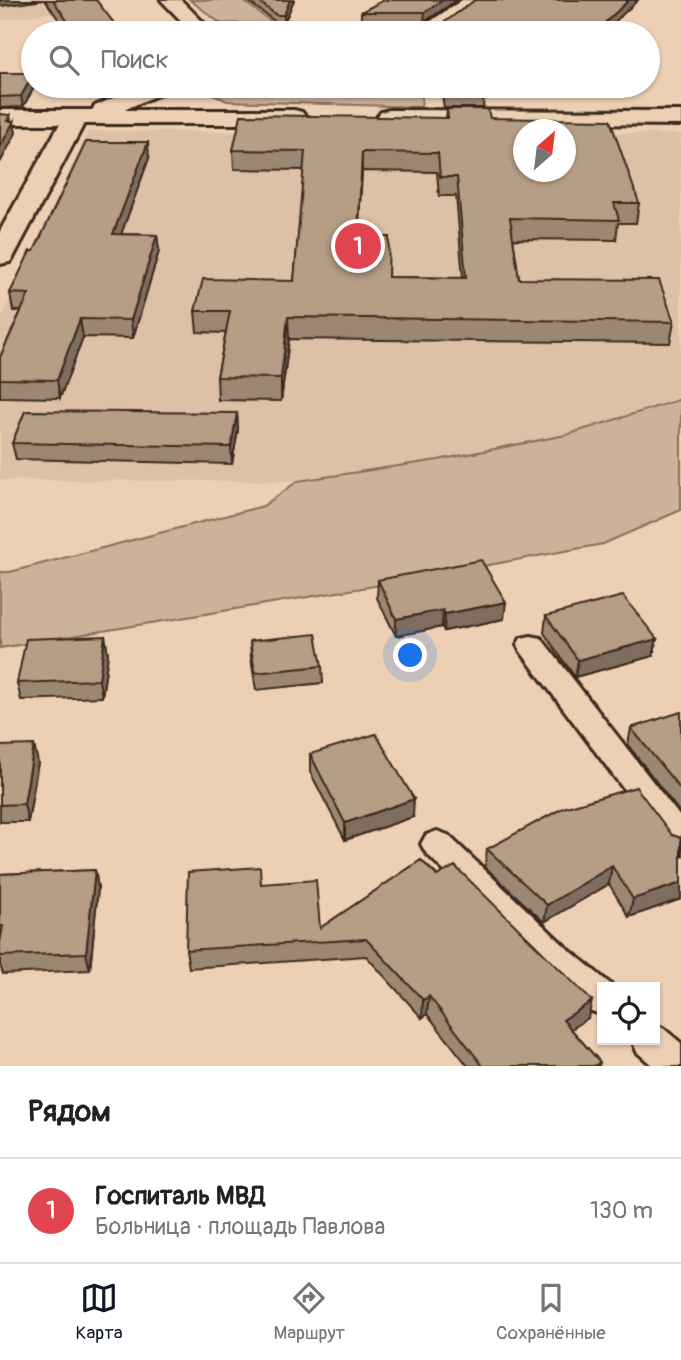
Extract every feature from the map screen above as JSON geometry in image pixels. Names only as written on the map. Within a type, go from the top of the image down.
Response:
[{"type":"street","points":[[170,0],[192,21]]},
{"type":"street","points":[[444,21],[474,0]]},
{"type":"street","points":[[0,256],[82,117],[128,98]]},
{"type":"street","points":[[164,98],[212,116]]},
{"type":"street","points":[[0,117],[318,117]]},
{"type":"street","points":[[371,117],[681,118]]},
{"type":"lane","points":[[531,645],[681,842]]},
{"type":"lane","points":[[437,844],[555,959],[597,995]]},
{"type":"lane","points":[[656,1045],[680,1066]]},
{"type":"shaded area","points":[[0,0],[83,0],[92,7],[0,20]]},
{"type":"shaded area","points":[[190,0],[242,0],[270,21],[217,21]]},
{"type":"shaded area","points":[[221,98],[422,98],[421,107],[227,101]]},
{"type":"shaded area","points":[[88,131],[513,133],[513,182],[576,182],[576,133],[681,134],[681,399],[566,435],[438,460],[298,481],[0,480],[0,321]]},
{"type":"shaded area","points":[[681,399],[681,510],[603,544],[380,585],[0,648],[0,572],[10,572],[263,506],[298,481],[438,460],[566,435]]},
{"type":"building","points":[[53,0],[96,0],[112,21],[67,21]]},
{"type":"building","points":[[257,0],[290,0],[284,15],[276,15]]},
{"type":"building","points":[[384,0],[443,0],[425,12],[361,12]]},
{"type":"building","points":[[475,0],[629,0],[607,21],[446,21]]},
{"type":"building","points":[[0,73],[21,73],[21,96],[0,97]]},
{"type":"building","points":[[447,109],[488,109],[490,118],[550,119],[513,119],[513,182],[576,182],[576,119],[610,120],[639,203],[614,203],[619,220],[510,218],[519,279],[659,280],[674,322],[288,317],[281,378],[217,377],[230,311],[195,311],[203,279],[294,281],[305,151],[233,150],[241,115],[448,118]],"holes":[[[362,152],[438,153],[440,177],[457,177],[466,278],[388,277],[389,237],[358,237]]]},
{"type":"building","points":[[0,114],[10,115],[7,121],[14,121],[0,147]]},
{"type":"building","points":[[86,142],[148,142],[113,234],[157,235],[131,320],[80,319],[57,380],[0,379],[0,357],[29,294],[10,293],[30,251],[34,251]]},
{"type":"building","points":[[25,411],[237,413],[231,447],[12,443]]},
{"type":"building","points":[[481,560],[506,602],[445,614],[443,610],[396,619],[378,580]]},
{"type":"building","points":[[623,596],[657,639],[578,660],[546,616]]},
{"type":"building","points":[[316,634],[322,666],[255,673],[250,641]]},
{"type":"building","points":[[105,636],[99,680],[17,683],[26,639]]},
{"type":"building","points":[[681,712],[681,790],[631,728]]},
{"type":"building","points":[[376,734],[414,799],[345,823],[310,754]]},
{"type":"building","points":[[34,745],[24,804],[0,805],[0,746]]},
{"type":"building","points":[[636,787],[672,835],[681,838],[681,883],[633,899],[612,866],[547,905],[487,849],[563,808]]},
{"type":"building","points":[[421,860],[437,876],[455,866],[592,1001],[563,1020],[600,1062],[594,1066],[483,1066],[429,996],[423,1000],[366,939],[186,950],[188,872],[260,867],[261,884],[316,880],[320,928]]},
{"type":"building","points":[[95,870],[86,953],[0,956],[3,926],[0,926],[0,874]]},
{"type":"place","name":"Госпиталь МВД","points":[[358,246]]}]
